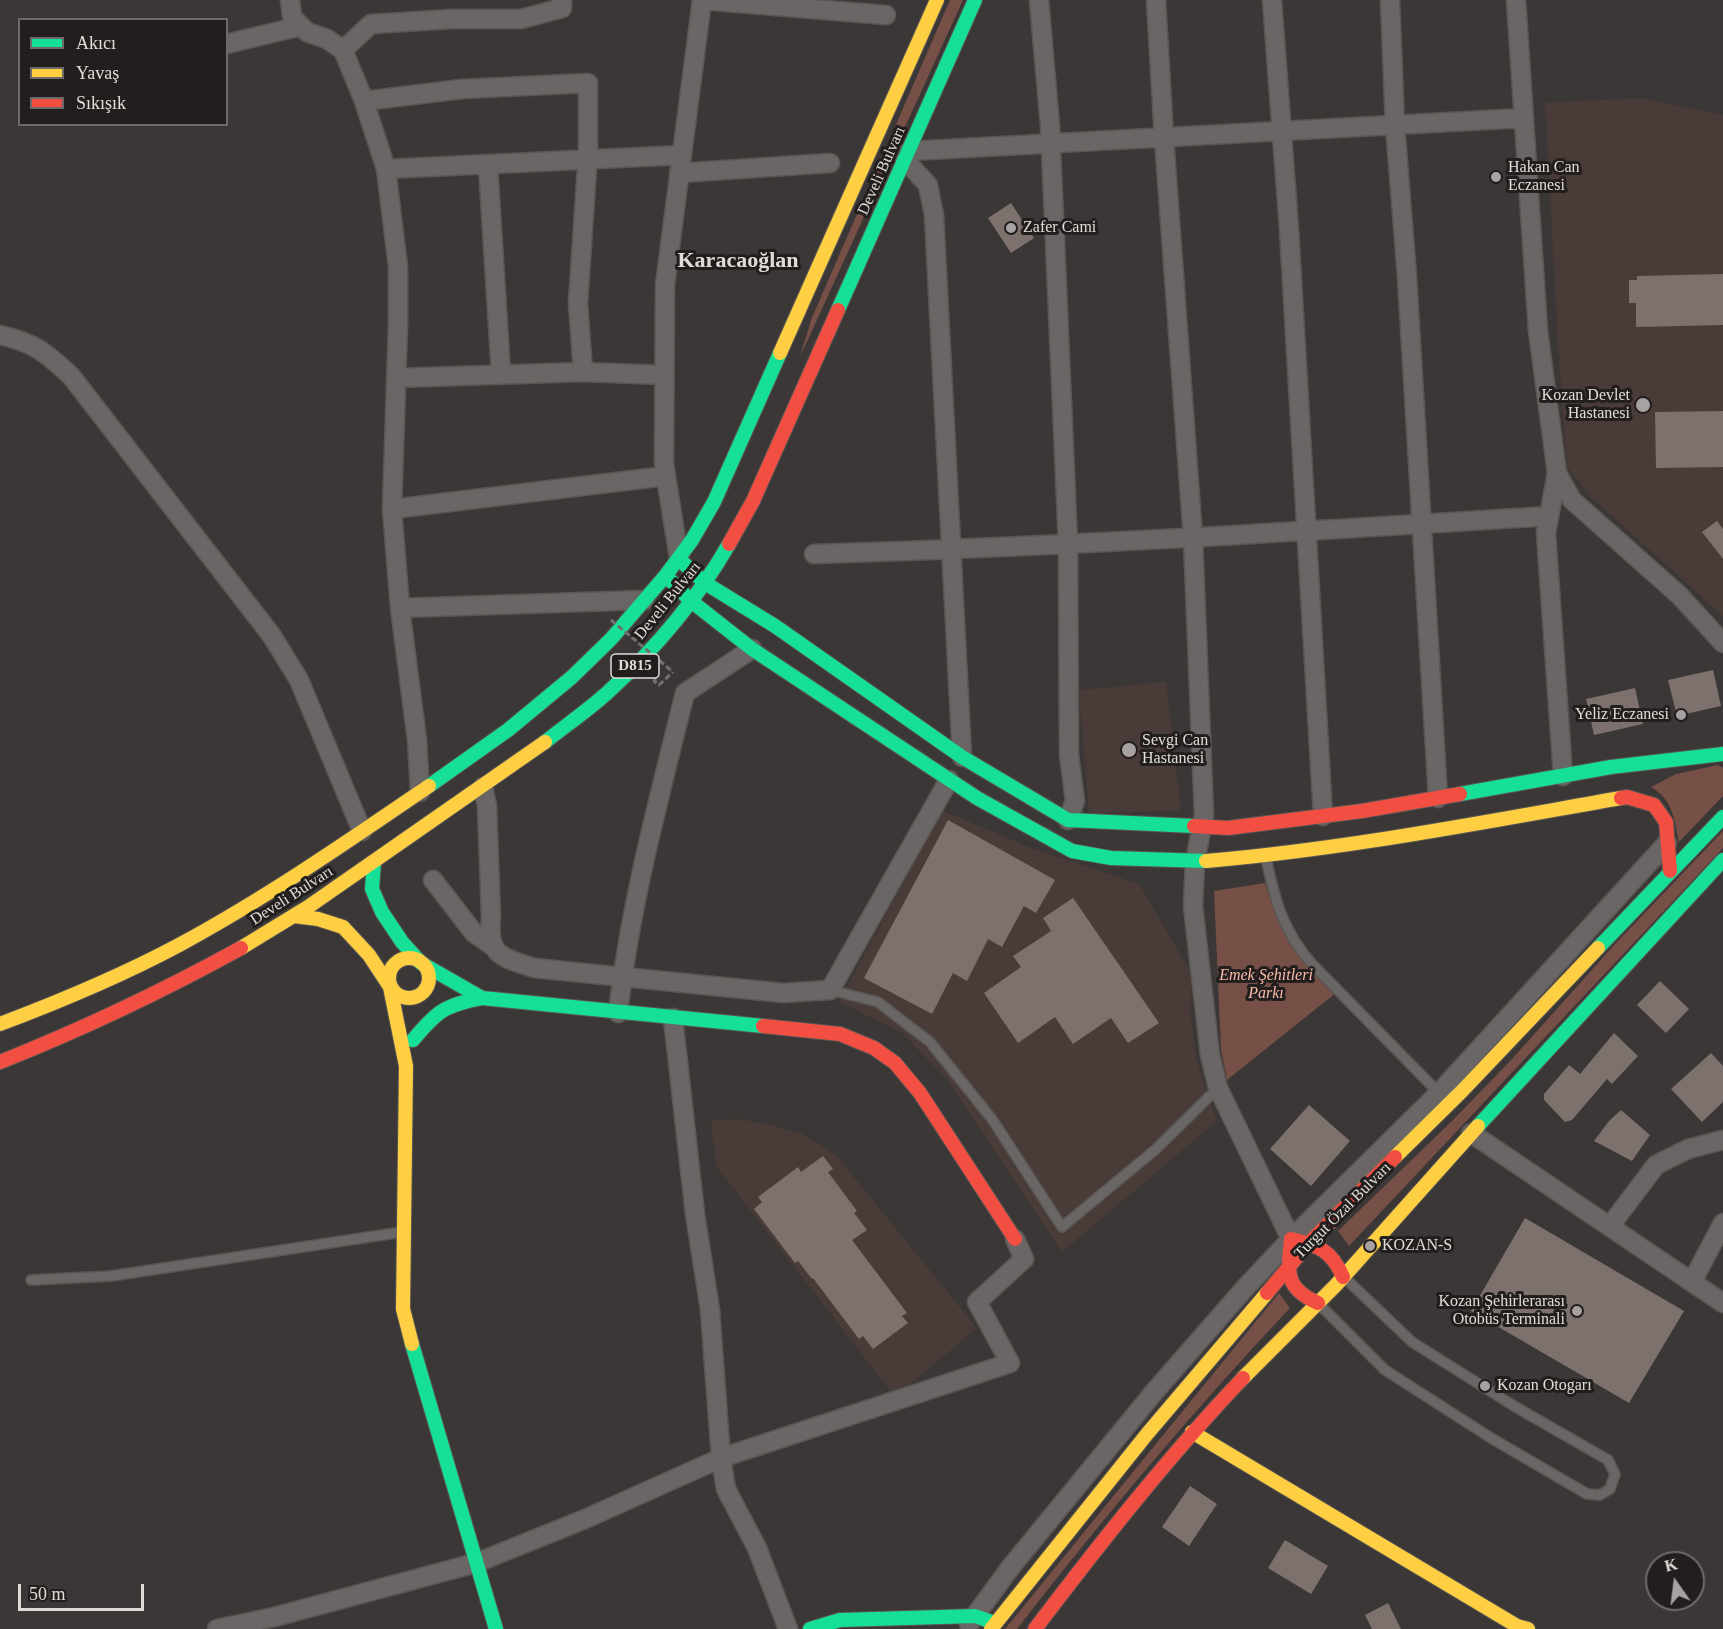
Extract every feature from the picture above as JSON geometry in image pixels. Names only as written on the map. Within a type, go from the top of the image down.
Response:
[{"type":"main road","name":"Develi Bulvarı","points":[[0,1024],[117,975],[177,945],[288,881],[420,792],[540,705],[603,648],[679,560],[702,526],[937,0]]},
{"type":"main road","name":"Develi Bulvarı","points":[[0,1062],[48,1043],[168,988],[260,938],[294,916],[552,738],[606,694],[674,624],[728,548],[753,501],[975,0]]},
{"type":"main road","points":[[679,560],[705,583],[775,626],[963,757],[1068,820],[1228,828],[1438,798],[1611,767],[1723,754]]},
{"type":"main road","points":[[666,576],[691,601],[752,649],[977,798],[1072,851],[1111,858],[1195,862],[1265,856],[1417,834],[1627,797],[1654,805],[1666,822],[1670,870]]},
{"type":"main road","name":"Turgut Özal Bulvarı","points":[[993,1626],[1147,1434],[1288,1266],[1299,1241],[1462,1091],[1670,870],[1723,817]]},
{"type":"main road","points":[[1035,1629],[1096,1548],[1192,1432],[1270,1349],[1343,1277],[1471,1133],[1723,861]]},
{"type":"main road","points":[[374,862],[372,889],[382,912],[402,942],[425,968],[429,980],[406,1066]]},
{"type":"main road","points":[[294,916],[318,919],[343,927],[369,955],[390,987],[399,996],[406,998],[419,996],[424,992]]},
{"type":"main road","points":[[482,998],[421,963],[409,959],[397,962],[389,973],[406,1066],[403,1309],[424,1389],[496,1629]]},
{"type":"main road","points":[[413,1040],[432,1016],[449,1005],[482,998],[840,1034],[874,1048],[895,1063],[920,1093],[1015,1239]]},
{"type":"main road","points":[[1299,1241],[1320,1247],[1334,1257],[1343,1277]]},
{"type":"main road","points":[[1288,1266],[1290,1283],[1297,1293],[1318,1303]]},
{"type":"main road","points":[[1192,1432],[1519,1628]]},
{"type":"main road","points":[[810,1629],[840,1620],[970,1622],[993,1626]]},
{"type":"street","points":[[290,0],[292,17],[307,32],[327,39],[343,50],[364,101],[386,169],[398,267],[392,509],[400,608],[417,740],[420,792]]},
{"type":"street","points":[[343,50],[371,24],[452,19],[521,19],[562,8],[562,0]]},
{"type":"street","points":[[679,560],[664,464],[665,285],[702,0],[886,15]]},
{"type":"street","points":[[1039,0],[1051,144],[1068,544],[1069,755],[1075,801],[1068,820]]},
{"type":"street","points":[[1156,0],[1193,538],[1204,815],[1195,862],[1193,906],[1210,1055],[1218,1088],[1299,1241]]},
{"type":"street","points":[[1272,0],[1289,229],[1323,816]]},
{"type":"street","points":[[1390,0],[1395,125],[1407,277],[1438,798]]},
{"type":"street","points":[[1516,0],[1538,331],[1557,473],[1546,533],[1563,776]]},
{"type":"street","points":[[228,44],[301,26]]},
{"type":"street","points":[[364,101],[462,89],[588,83],[587,160],[578,303],[583,372]]},
{"type":"street","points":[[907,156],[1051,144],[1524,118]]},
{"type":"street","points":[[907,156],[928,185],[934,215],[963,757]]},
{"type":"street","points":[[386,169],[587,160],[680,164],[830,163]]},
{"type":"street","points":[[488,165],[501,374]]},
{"type":"street","points":[[0,335],[19,339],[43,351],[71,376],[272,636],[299,680],[362,831]]},
{"type":"street","points":[[396,378],[583,372],[664,375]]},
{"type":"street","points":[[1557,473],[1572,500],[1679,595],[1723,643]]},
{"type":"street","points":[[392,509],[666,476]]},
{"type":"street","points":[[814,554],[952,550],[1193,538],[1549,516]]},
{"type":"street","points":[[400,608],[645,600]]},
{"type":"street","points":[[618,1013],[622,978],[650,837],[685,693],[752,649]]},
{"type":"street","points":[[434,880],[474,933],[494,947],[502,957],[534,968],[783,993],[830,990],[950,780]]},
{"type":"street","points":[[483,787],[487,806],[490,933],[494,947]]},
{"type":"street","name":"Turgut Özal Bulvarı","points":[[970,1622],[1010,1568],[1155,1391],[1245,1288],[1299,1241],[1439,1093],[1667,843]]},
{"type":"street","points":[[673,1018],[695,1214],[710,1310],[721,1458],[726,1489],[757,1548],[788,1629]]},
{"type":"street","points":[[1471,1133],[1723,1303]]},
{"type":"street","points":[[1610,1226],[1656,1165],[1688,1149],[1723,1140]]},
{"type":"street","points":[[1692,1282],[1723,1223]]},
{"type":"street","points":[[217,1629],[274,1617],[476,1563],[585,1519],[721,1458],[1010,1363],[977,1302],[1024,1259],[1015,1239]]},
{"type":"lane","points":[[1265,856],[1280,914],[1298,947],[1439,1093]]},
{"type":"lane","points":[[830,990],[878,1002],[930,1042],[992,1119],[1062,1227],[1156,1149],[1218,1088]]},
{"type":"lane","points":[[31,1280],[111,1276],[404,1232]]},
{"type":"lane","points":[[1318,1303],[1385,1370],[1481,1432],[1587,1494],[1600,1495],[1610,1489],[1615,1474],[1608,1460],[1514,1406],[1412,1342],[1343,1277]]},
{"type":"path","points":[[611,620],[673,672],[659,685],[654,681],[659,674]]},
{"type":"shaded area","name":"Kozan Devlet Hastanesi","points":[[1640,98],[1723,115],[1723,616],[1591,497],[1567,467],[1545,103]]},
{"type":"shaded area","name":"Sevgi Can Hastanesi","points":[[1166,682],[1181,810],[1089,814],[1079,690]]},
{"type":"shaded area","points":[[942,810],[1026,846],[1139,884],[1193,976],[1190,1010],[1196,1060],[1217,1121],[1062,1252],[947,1079],[901,1032],[839,1002]]},
{"type":"shaded area","points":[[738,1119],[802,1134],[835,1154],[977,1328],[895,1397],[716,1166],[711,1120]]},
{"type":"green space","points":[[950,0],[963,0],[800,357],[811,320]]},
{"type":"green space","points":[[1718,765],[1723,768],[1723,796],[1679,842],[1674,817],[1668,804],[1659,792],[1651,787],[1676,774]]},
{"type":"green space","points":[[1723,831],[1723,848],[1349,1246],[1338,1231],[1453,1120],[1511,1060],[1616,943]]},
{"type":"green space","name":"Emek Şehitleri Parkı","points":[[1265,883],[1278,920],[1299,952],[1337,992],[1227,1080],[1221,1049],[1214,891]]},
{"type":"green space","points":[[1279,1293],[1290,1308],[1149,1466],[1017,1629],[1005,1629]]},
{"type":"building","name":"Zafer Cami","points":[[1011,203],[1034,238],[1011,253],[988,218]]},
{"type":"building","points":[[1723,274],[1723,325],[1636,327],[1636,303],[1629,303],[1629,280],[1637,280],[1637,276]]},
{"type":"building","points":[[1723,411],[1723,467],[1656,468],[1655,412]]},
{"type":"building","points":[[1717,521],[1723,529],[1723,559],[1702,532]]},
{"type":"building","points":[[1713,670],[1721,706],[1677,716],[1668,680]]},
{"type":"building","points":[[1635,688],[1643,724],[1594,735],[1586,699]]},
{"type":"building","points":[[948,820],[1055,880],[1036,913],[1024,906],[1002,947],[988,939],[967,981],[953,973],[932,1014],[864,978]]},
{"type":"building","points":[[1073,898],[1159,1023],[1128,1043],[1111,1018],[1073,1044],[1055,1017],[1018,1043],[984,993],[1021,967],[1013,956],[1051,931],[1043,918]]},
{"type":"building","points":[[1660,981],[1689,1009],[1666,1033],[1637,1005]]},
{"type":"building","points":[[1614,1033],[1638,1056],[1612,1084],[1607,1079],[1572,1120],[1565,1122],[1544,1100],[1544,1094],[1569,1065],[1580,1074]]},
{"type":"building","points":[[1711,1053],[1723,1066],[1723,1102],[1702,1122],[1671,1089]]},
{"type":"building","points":[[1309,1105],[1350,1141],[1311,1186],[1270,1149]]},
{"type":"building","points":[[1621,1110],[1650,1135],[1632,1161],[1594,1141],[1609,1121]]},
{"type":"building","points":[[823,1156],[833,1169],[828,1172],[857,1211],[854,1213],[867,1230],[852,1240],[907,1313],[902,1316],[908,1323],[873,1349],[863,1336],[859,1339],[813,1278],[798,1261],[795,1263],[754,1209],[762,1202],[758,1197],[798,1167],[801,1172]]},
{"type":"building","name":"Kozan Şehirlerarası Otobüs Terminali","points":[[1525,1218],[1684,1311],[1629,1403],[1471,1311]]},
{"type":"building","points":[[1190,1486],[1217,1504],[1189,1546],[1162,1527]]},
{"type":"building","points":[[1285,1540],[1328,1566],[1311,1594],[1268,1568]]},
{"type":"building","points":[[1388,1603],[1401,1629],[1372,1629],[1365,1615]]},
{"type":"traffic: fast","points":[[838,310],[975,0]]},
{"type":"traffic: fast","points":[[429,786],[508,730],[572,677],[611,639],[666,575],[692,540],[714,502],[780,353]]},
{"type":"traffic: fast","points":[[545,742],[599,700],[641,659],[689,604],[729,544]]},
{"type":"traffic: fast","points":[[679,559],[705,583],[775,626],[962,757],[1068,820],[1194,826]]},
{"type":"traffic: fast","points":[[666,576],[691,601],[752,649],[977,798],[1072,851],[1111,858],[1206,861]]},
{"type":"traffic: fast","points":[[1460,794],[1611,767],[1723,754]]},
{"type":"traffic: fast","points":[[1598,948],[1723,817]]},
{"type":"traffic: fast","points":[[1478,1126],[1723,860]]},
{"type":"traffic: fast","points":[[374,862],[372,889],[382,912],[402,942],[421,963],[482,998],[459,1003],[443,1011],[429,1022],[413,1040]]},
{"type":"traffic: fast","points":[[482,998],[763,1026]]},
{"type":"traffic: fast","points":[[412,1344],[496,1629]]},
{"type":"traffic: fast","points":[[810,1629],[840,1620],[975,1616],[995,1623]]},
{"type":"traffic: slow","points":[[780,353],[937,0]]},
{"type":"traffic: slow","points":[[241,948],[308,907],[545,742]]},
{"type":"traffic: slow","points":[[0,1024],[91,987],[179,945],[275,889],[429,786]]},
{"type":"traffic: slow","points":[[1206,861],[1363,842],[1621,798]]},
{"type":"traffic: slow","points":[[294,916],[318,919],[343,927],[369,955],[390,987],[406,1066],[403,1309],[412,1344]]},
{"type":"traffic: slow","points":[[1395,1157],[1462,1091],[1598,948]]},
{"type":"traffic: slow","points":[[409,958],[423,964],[429,978],[423,992],[409,998],[395,992],[389,978],[395,964],[409,958]]},
{"type":"traffic: slow","points":[[1243,1378],[1336,1285],[1478,1126]]},
{"type":"traffic: slow","points":[[991,1629],[1147,1434],[1267,1293]]},
{"type":"traffic: slow","points":[[1192,1432],[1517,1626],[1528,1629]]},
{"type":"traffic: jam","points":[[729,544],[753,501],[838,310]]},
{"type":"traffic: jam","points":[[1194,826],[1228,828],[1362,811],[1460,794]]},
{"type":"traffic: jam","points":[[1621,798],[1627,797],[1654,805],[1666,822],[1670,871]]},
{"type":"traffic: jam","points":[[0,1062],[122,1009],[241,948]]},
{"type":"traffic: jam","points":[[763,1026],[840,1034],[874,1048],[895,1063],[920,1093],[1015,1239]]},
{"type":"traffic: jam","points":[[1267,1293],[1308,1244],[1395,1157]]},
{"type":"traffic: jam","points":[[1318,1303],[1299,1291],[1291,1278],[1289,1270],[1291,1239],[1323,1250],[1334,1260],[1343,1277]]},
{"type":"traffic: jam","points":[[1035,1629],[1136,1500],[1243,1378]]},
{"type":"place","name":"Hakan Can Eczanesi","points":[[1496,177]]},
{"type":"place","name":"Zafer Cami","points":[[1011,228]]},
{"type":"place","name":"Kozan Devlet Hastanesi","points":[[1643,405]]},
{"type":"place","name":"Yeliz Eczanesi","points":[[1681,715]]},
{"type":"place","name":"Sevgi Can Hastanesi","points":[[1129,750]]},
{"type":"place","name":"KOZAN-S","points":[[1370,1246]]},
{"type":"place","name":"Kozan Şehirlerarası Otobüs Terminali","points":[[1577,1311]]},
{"type":"place","name":"Kozan Otogarı","points":[[1485,1386]]},
{"type":"district","name":"Karacaoğlan","points":[[738,261]]}]
